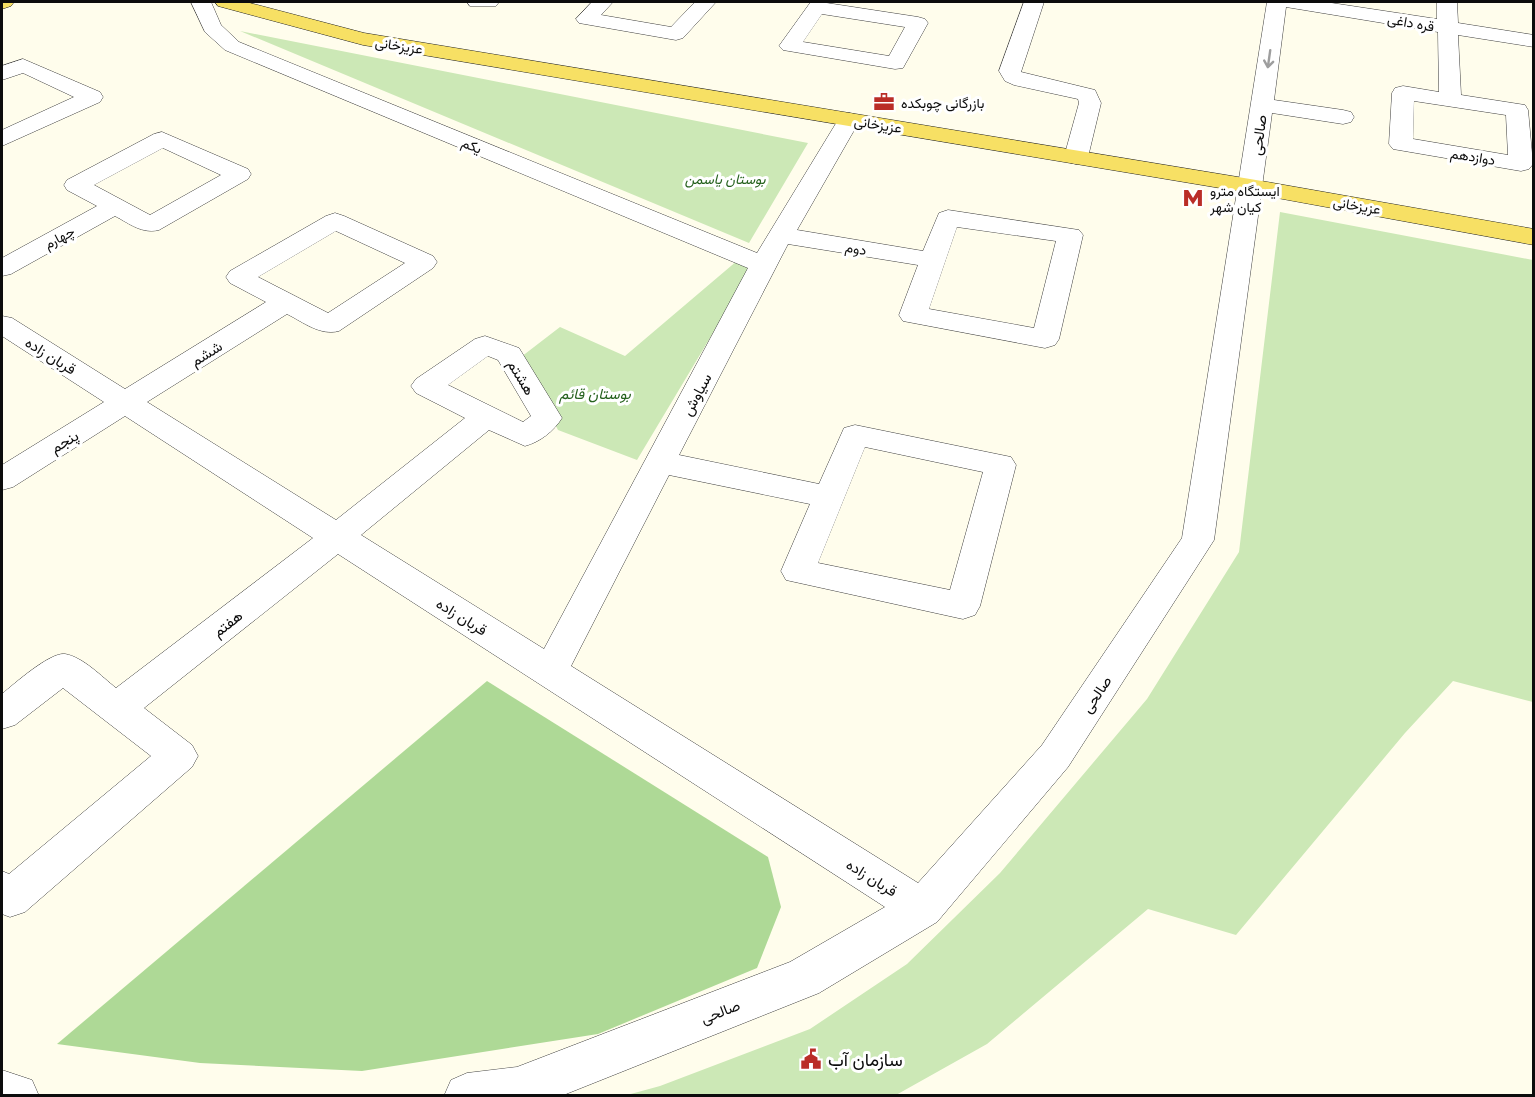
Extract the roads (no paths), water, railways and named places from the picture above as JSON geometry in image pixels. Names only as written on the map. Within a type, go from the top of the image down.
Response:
[{"type":"main road","name":"عزیزخانی","points":[[225,2],[363,39],[1250,186],[1533,237]]},
{"type":"street","name":"یکم","points":[[201,2],[212,28],[232,46],[763,265]]},
{"type":"street","points":[[477,2],[489,2]]},
{"type":"street","points":[[603,2],[586,19],[676,34],[706,2]]},
{"type":"street","points":[[1034,2],[1010,71],[1013,76],[1022,80],[1087,95],[1090,103],[1076,158]]},
{"type":"street","name":"صالحی","points":[[466,1095],[514,1093],[804,978],[922,908],[1055,756],[1198,540],[1277,2]]},
{"type":"street","name":"قره داغی","points":[[1290,2],[1533,41]]},
{"type":"street","points":[[1447,2],[1450,100]]},
{"type":"street","points":[[818,7],[861,8],[918,23],[895,63],[790,46],[818,7]]},
{"type":"street","points":[[2,74],[23,65],[92,97],[2,139]]},
{"type":"street","name":"دوازدهم","points":[[1403,93],[1450,100],[1517,110],[1521,164],[1401,144],[1403,93]]},
{"type":"street","points":[[1262,105],[1343,117]]},
{"type":"street","name":"سیاوش","points":[[550,672],[763,265],[849,120]]},
{"type":"street","points":[[162,139],[239,174],[150,225],[116,206],[75,185],[162,139]]},
{"type":"street","name":"چهارم","points":[[2,268],[116,206]]},
{"type":"street","points":[[948,218],[1070,236],[1045,339],[913,315],[932,260],[948,218]]},
{"type":"street","points":[[335,221],[424,262],[329,325],[286,302],[238,277],[335,221]]},
{"type":"street","name":"دوم","points":[[781,235],[932,260]]},
{"type":"street","name":"ششم","points":[[126,403],[286,302]]},
{"type":"street","name":"قربان زاده","points":[[2,324],[922,908]]},
{"type":"street","name":"پنجم","points":[[2,479],[126,403]]},
{"type":"street","points":[[338,537],[487,416]]},
{"type":"street","points":[[855,435],[1000,465],[963,606],[798,571],[830,497],[855,435]]},
{"type":"street","points":[[660,462],[830,497]]},
{"type":"street","name":"هفتم","points":[[116,709],[338,537]]},
{"type":"street","points":[[2,714],[63,668],[179,756],[10,898],[2,890]]},
{"type":"street","points":[[2,1093],[16,1095]]},
{"type":"place","name":"بازرگانی چوبکده","points":[[884,102]]},
{"type":"place","name":"ایستگاه مترو کیان شهر","points":[[1193,198]]},
{"type":"place","name":"سازمان آب","points":[[811,1059]]},
{"type":"park label","name":"بوستان یاسمن","points":[[725,178]]},
{"type":"park label","name":"بوستان قائم","points":[[595,393]]}]
